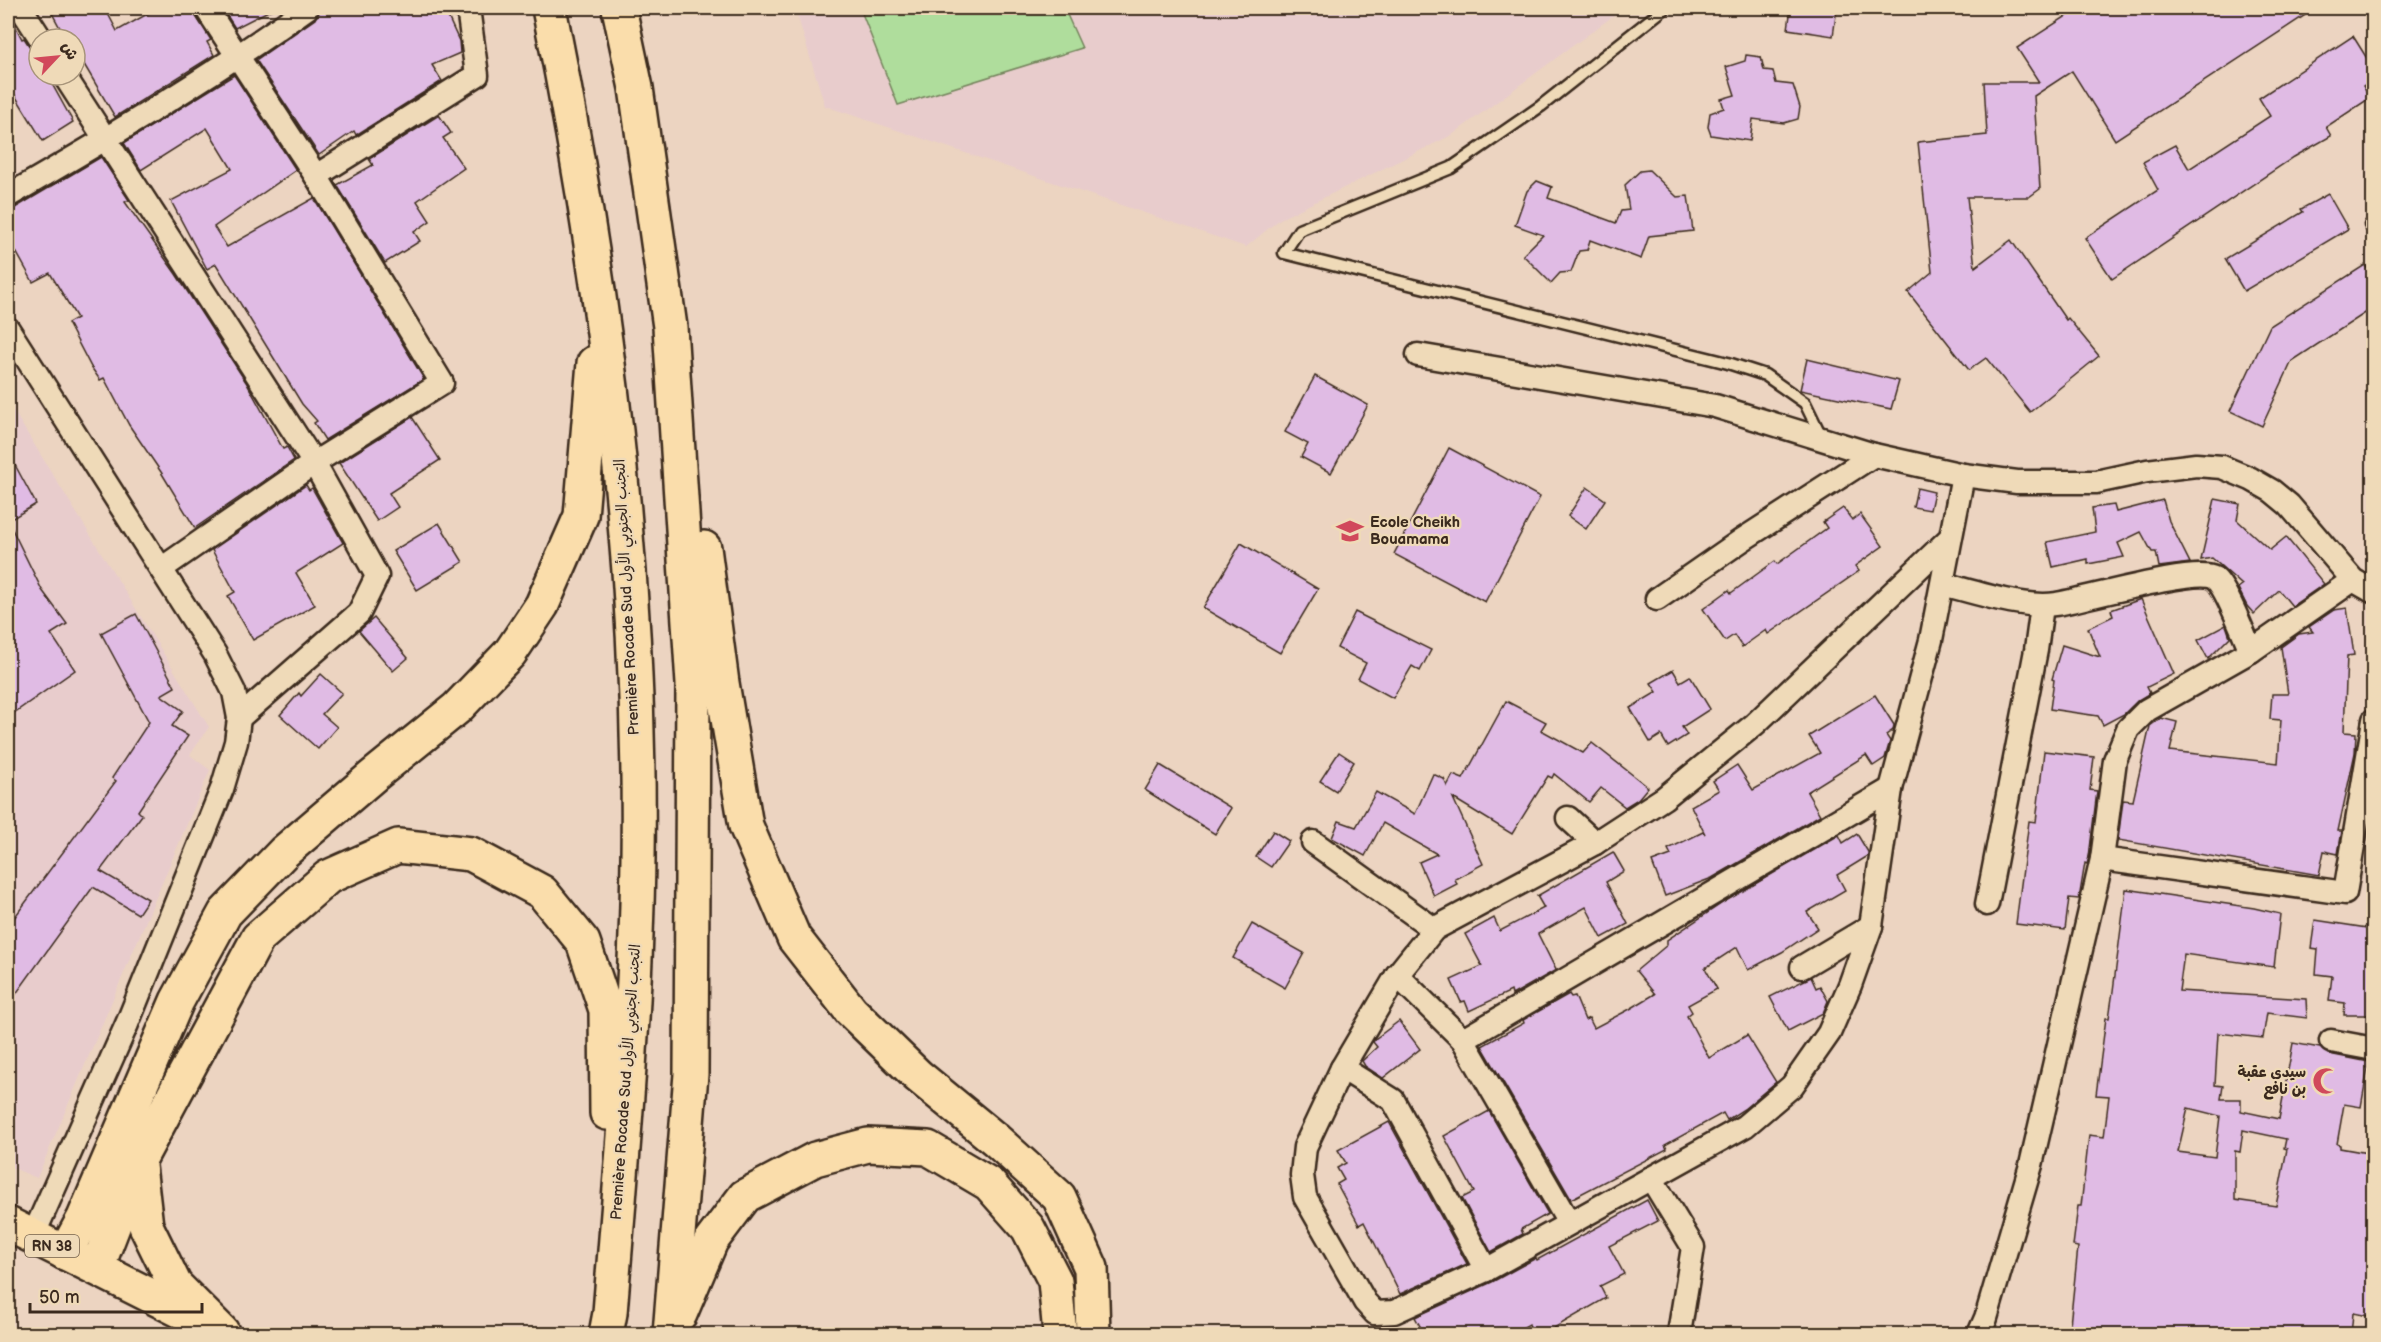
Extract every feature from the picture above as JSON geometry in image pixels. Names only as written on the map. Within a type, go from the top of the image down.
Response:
[{"type":"main road","name":"Première Rocade Sud التجنب الجنوبي الأول","points":[[549,8],[564,81],[600,298],[621,473],[635,664],[638,858],[630,1066],[608,1324]]},
{"type":"main road","points":[[619,8],[636,88],[703,536],[722,683],[746,826],[794,938],[851,1011],[918,1076],[996,1140],[1059,1197],[1091,1268],[1093,1335]]},
{"type":"main road","points":[[65,1253],[84,1218],[177,1001],[225,913],[284,852],[457,708],[510,653],[542,605],[580,516],[600,298]]},
{"type":"main road","points":[[670,327],[693,684],[691,1074],[670,1335]]},
{"type":"main road","points":[[97,1268],[138,1162],[258,938],[328,878],[398,846],[471,854],[542,892],[583,942],[606,1010],[608,1324]]},
{"type":"main road","points":[[670,1335],[711,1241],[745,1196],[815,1159],[868,1145],[928,1148],[989,1184],[1028,1228],[1055,1281],[1060,1335]]},
{"type":"main road","points":[[138,1162],[146,1226],[175,1285],[224,1333]]},
{"type":"main road","name":"RN 38","points":[[20,1230],[224,1333]]},
{"type":"street","points":[[21,8],[33,27]]},
{"type":"street","points":[[161,569],[314,463],[442,383],[316,176],[206,8]]},
{"type":"street","points":[[8,196],[105,140],[238,57],[307,8]]},
{"type":"street","points":[[316,176],[477,75],[468,8]]},
{"type":"street","points":[[72,87],[314,463],[377,576],[359,613],[239,718]]},
{"type":"street","points":[[8,329],[215,654],[234,692],[239,718],[236,742],[218,800],[127,1024],[20,1230]]},
{"type":"street","points":[[1418,355],[1715,406],[1823,441],[1963,475],[2017,482],[2096,482],[2147,471],[2196,465],[2222,467],[2272,491],[2289,506],[2353,580],[2373,592]]},
{"type":"street","points":[[1657,599],[1742,540],[1874,455]]},
{"type":"street","points":[[1949,539],[1755,724],[1664,798],[1542,874],[1434,929],[1397,975],[1342,1068],[1305,1148],[1302,1175],[1305,1197],[1365,1302],[1375,1313],[1394,1312],[1486,1270],[1745,1126],[1792,1086],[1829,1033],[1850,985],[1871,926],[1891,789],[1931,640],[1963,475]]},
{"type":"street","points":[[1943,584],[2042,606],[2178,579],[2208,576],[2215,579],[2223,589],[2251,651]]},
{"type":"street","points":[[1979,1335],[2031,1165],[2102,859],[2115,760],[2128,729],[2147,710],[2251,651],[2353,580]]},
{"type":"street","points":[[1987,904],[2042,606]]},
{"type":"street","points":[[2102,859],[2345,893],[2373,720]]},
{"type":"street","points":[[1463,1040],[1891,789]]},
{"type":"street","points":[[1568,818],[1595,843]]},
{"type":"street","points":[[1313,842],[1434,929]]},
{"type":"street","points":[[1802,967],[1871,926]]},
{"type":"street","points":[[1397,975],[1463,1040],[1569,1223]]},
{"type":"street","points":[[2331,1041],[2373,1049]]},
{"type":"street","points":[[1342,1068],[1393,1100],[1486,1270]]},
{"type":"street","points":[[1651,1178],[1693,1248],[1679,1335]]},
{"type":"lane","points":[[1665,8],[1541,106],[1451,168],[1299,230],[1284,253],[1728,363],[1765,375],[1805,402],[1823,441]]},
{"type":"shaded area","points":[[795,8],[1624,8],[1452,135],[1280,219],[1246,247],[825,106]]},
{"type":"shaded area","points":[[8,402],[209,727],[190,755],[210,770],[37,1178],[8,1166]]},
{"type":"green space","points":[[860,8],[1064,8],[1082,48],[898,105]]},
{"type":"building","points":[[63,8],[105,8],[117,31],[158,8],[193,8],[211,40],[207,42],[214,55],[115,117],[87,69],[87,27],[60,27],[52,13]]},
{"type":"building","points":[[222,8],[274,8],[235,28]]},
{"type":"building","points":[[320,8],[444,8],[459,41],[460,53],[432,65],[442,81],[356,135],[354,131],[319,155],[256,60],[315,19]]},
{"type":"building","points":[[1791,8],[1837,8],[1833,36],[1788,29]]},
{"type":"building","points":[[2079,8],[2316,8],[2115,140],[2072,71],[2034,96],[2040,189],[2029,197],[1967,197],[1975,267],[2011,240],[2066,320],[2068,318],[2099,356],[2030,412],[1986,358],[1969,370],[1908,292],[1932,272],[1918,142],[1987,135],[1984,82],[2039,82],[2017,48]]},
{"type":"building","points":[[8,12],[22,39],[24,38],[27,43],[27,87],[54,87],[73,122],[43,141],[8,84]]},
{"type":"building","points":[[2353,36],[2373,68],[2373,79],[2363,86],[2370,98],[2326,127],[2331,136],[2294,157],[2112,279],[2085,238],[2158,190],[2143,162],[2175,145],[2189,169],[2270,116],[2259,98]]},
{"type":"building","points":[[1746,55],[1761,57],[1764,70],[1773,71],[1776,83],[1793,85],[1800,107],[1798,119],[1784,123],[1753,119],[1750,141],[1711,135],[1708,127],[1710,113],[1724,108],[1721,99],[1735,95],[1726,67],[1745,61]]},
{"type":"building","points":[[234,75],[296,170],[214,227],[227,247],[314,198],[424,379],[325,440],[314,423],[317,421],[302,404],[216,264],[207,269],[171,201],[232,169],[207,128],[141,170],[124,143]]},
{"type":"building","points":[[439,115],[451,133],[443,138],[464,168],[417,201],[430,221],[414,232],[420,241],[385,263],[337,185],[373,165],[369,159]]},
{"type":"building","points":[[101,157],[129,200],[125,202],[176,274],[246,382],[283,449],[287,447],[294,460],[195,528],[129,425],[104,378],[100,380],[91,367],[68,323],[77,318],[50,273],[33,282],[8,237],[8,209],[15,208]]},
{"type":"building","points":[[1649,170],[1677,197],[1688,196],[1693,231],[1649,236],[1641,259],[1590,240],[1587,250],[1579,251],[1571,272],[1560,273],[1551,283],[1523,255],[1543,235],[1515,225],[1527,191],[1537,181],[1552,187],[1548,198],[1616,223],[1621,211],[1629,210],[1625,185],[1640,171]]},
{"type":"building","points":[[2328,194],[2348,229],[2244,291],[2225,259],[2303,212],[2301,209]]},
{"type":"building","points":[[2365,265],[2373,278],[2373,308],[2292,361],[2262,426],[2230,411],[2270,326]]},
{"type":"building","points":[[1807,359],[1899,381],[1891,409],[1800,390]]},
{"type":"building","points":[[1315,376],[1368,405],[1331,473],[1301,457],[1308,444],[1285,432]]},
{"type":"building","points":[[412,417],[440,460],[389,493],[398,507],[377,521],[339,463]]},
{"type":"building","points":[[1449,448],[1540,497],[1485,602],[1394,554]]},
{"type":"building","points":[[8,452],[36,504],[8,521]]},
{"type":"building","points":[[306,485],[309,490],[312,488],[343,543],[296,573],[315,605],[253,640],[228,596],[235,592],[212,550]]},
{"type":"building","points":[[1587,487],[1605,500],[1586,529],[1568,516]]},
{"type":"building","points":[[1917,488],[1934,492],[1930,510],[1913,507]]},
{"type":"building","points":[[2215,499],[2240,504],[2237,520],[2270,550],[2286,537],[2324,584],[2292,606],[2279,590],[2254,614],[2238,588],[2242,585],[2212,558],[2201,560]]},
{"type":"building","points":[[2163,500],[2169,521],[2190,563],[2159,567],[2156,552],[2152,552],[2141,532],[2118,543],[2124,557],[2088,564],[2088,559],[2053,567],[2047,542],[2095,532],[2092,508],[2114,505],[2116,512]]},
{"type":"building","points":[[1843,508],[1852,520],[1860,514],[1883,546],[1855,566],[1859,571],[1768,634],[1766,630],[1742,647],[1734,635],[1725,641],[1703,609],[1729,590],[1731,593],[1775,561],[1777,564],[1827,528],[1823,522]]},
{"type":"building","points":[[8,521],[42,590],[67,624],[51,634],[75,670],[8,717]]},
{"type":"building","points":[[439,523],[463,562],[417,590],[393,551]]},
{"type":"building","points":[[1241,543],[1318,589],[1280,653],[1203,608]]},
{"type":"building","points":[[2141,599],[2174,674],[2147,687],[2150,693],[2138,700],[2124,714],[2103,725],[2098,716],[2050,709],[2054,680],[2052,679],[2062,645],[2100,657],[2088,628],[2113,616],[2111,610]]},
{"type":"building","points":[[2347,608],[2354,655],[2347,656],[2344,732],[2356,733],[2355,753],[2338,831],[2342,831],[2338,854],[2324,851],[2319,875],[2118,840],[2123,800],[2133,801],[2150,726],[2161,718],[2177,722],[2170,751],[2278,763],[2281,720],[2270,719],[2272,694],[2288,694],[2281,647],[2299,634],[2313,632],[2309,627],[2334,610]]},
{"type":"building","points":[[1355,612],[1431,650],[1420,671],[1412,666],[1393,698],[1358,679],[1366,663],[1337,648]]},
{"type":"building","points":[[136,614],[175,687],[161,695],[183,711],[172,726],[188,736],[138,811],[142,815],[100,871],[148,899],[138,914],[93,887],[8,1005],[8,926],[116,781],[112,778],[149,722],[101,633]]},
{"type":"building","points":[[374,618],[408,658],[393,671],[359,631]]},
{"type":"building","points":[[2226,625],[2230,637],[2208,659],[2198,640]]},
{"type":"building","points":[[1673,670],[1680,682],[1690,676],[1710,709],[1682,727],[1687,735],[1668,747],[1661,735],[1650,742],[1630,708],[1657,692],[1651,683]]},
{"type":"building","points":[[321,674],[342,693],[322,714],[337,727],[318,749],[280,715],[299,693],[301,696]]},
{"type":"building","points":[[1875,695],[1894,725],[1893,730],[1886,735],[1890,741],[1885,758],[1873,766],[1866,755],[1807,792],[1820,815],[1712,878],[1665,896],[1652,862],[1671,855],[1668,849],[1703,832],[1705,834],[1691,806],[1719,790],[1713,781],[1737,765],[1753,790],[1820,753],[1809,736]]},
{"type":"building","points":[[1506,701],[1546,722],[1541,730],[1583,753],[1592,743],[1648,787],[1638,799],[1625,807],[1601,788],[1589,802],[1554,774],[1552,778],[1548,776],[1512,834],[1453,798],[1483,864],[1455,879],[1457,884],[1434,896],[1419,862],[1437,854],[1383,823],[1365,856],[1332,838],[1339,821],[1356,827],[1376,792],[1415,814],[1433,774],[1444,779],[1447,786],[1453,775],[1463,779]]},
{"type":"building","points":[[2044,751],[2094,757],[2090,790],[2097,791],[2089,857],[2087,864],[2085,863],[2079,899],[2069,898],[2065,930],[2016,924],[2029,821],[2036,822]]},
{"type":"building","points":[[1339,752],[1354,762],[1336,791],[1320,781]]},
{"type":"building","points":[[1160,765],[1231,808],[1215,834],[1145,790]]},
{"type":"building","points":[[1273,831],[1289,841],[1271,867],[1256,857]]},
{"type":"building","points":[[1857,834],[1868,856],[1837,875],[1845,890],[1807,912],[1818,928],[1782,952],[1748,970],[1737,947],[1705,968],[1717,989],[1688,1005],[1692,1012],[1687,1016],[1709,1058],[1747,1035],[1776,1082],[1727,1120],[1723,1113],[1665,1145],[1667,1149],[1571,1199],[1482,1046],[1524,1023],[1523,1020],[1569,994],[1571,997],[1575,996],[1585,1020],[1589,1018],[1594,1028],[1630,1009],[1655,994],[1636,971],[1667,945],[1667,940],[1724,902],[1839,835],[1843,843]]},
{"type":"building","points":[[1613,852],[1624,871],[1606,882],[1628,924],[1602,938],[1586,907],[1538,934],[1556,970],[1512,995],[1511,991],[1469,1011],[1465,1001],[1461,1002],[1451,980],[1482,966],[1465,934],[1494,918],[1500,931],[1544,908],[1537,896]]},
{"type":"building","points":[[2126,889],[2280,914],[2274,967],[2184,954],[2179,991],[2306,999],[2307,1018],[2267,1013],[2263,1038],[2218,1033],[2215,1085],[2223,1086],[2221,1099],[2241,1099],[2241,1111],[2279,1119],[2293,1043],[2320,1048],[2329,1054],[2369,1062],[2361,1107],[2344,1104],[2337,1144],[2340,1148],[2373,1154],[2373,1317],[2353,1313],[2351,1335],[2069,1335],[2078,1247],[2073,1246],[2078,1206],[2081,1206],[2089,1135],[2104,1137],[2109,1096],[2096,1095]],"holes":[[[2188,1108],[2220,1116],[2215,1157],[2178,1152]],[[2243,1130],[2286,1139],[2284,1148],[2287,1149],[2276,1206],[2235,1200],[2235,1151],[2240,1152]]]},
{"type":"building","points":[[2315,920],[2373,929],[2373,1015],[2344,1015],[2345,1003],[2329,1001],[2332,976],[2316,974],[2318,949],[2311,948]]},
{"type":"building","points":[[1252,924],[1304,953],[1285,988],[1233,958]]},
{"type":"building","points":[[1811,977],[1816,988],[1820,986],[1828,1001],[1823,1013],[1788,1031],[1770,997]]},
{"type":"building","points":[[1399,1021],[1420,1049],[1383,1078],[1365,1066],[1362,1061],[1377,1047],[1373,1042],[1375,1039]]},
{"type":"building","points":[[1489,1111],[1548,1214],[1521,1229],[1523,1234],[1491,1252],[1462,1198],[1474,1192],[1444,1136]]},
{"type":"building","points":[[1389,1122],[1467,1264],[1400,1294],[1364,1222],[1359,1225],[1337,1184],[1344,1180],[1337,1168],[1346,1163],[1338,1150]]},
{"type":"building","points":[[1647,1200],[1658,1221],[1609,1246],[1624,1274],[1600,1286],[1606,1298],[1542,1335],[1533,1335],[1529,1324],[1510,1335],[1425,1335],[1415,1317],[1492,1282],[1536,1258],[1537,1260]]},
{"type":"place","name":"Ecole Cheikh Bouamama","points":[[1350,531]]},
{"type":"place","name":"سيدي عقبة بن نافع","points":[[2326,1081]]}]
